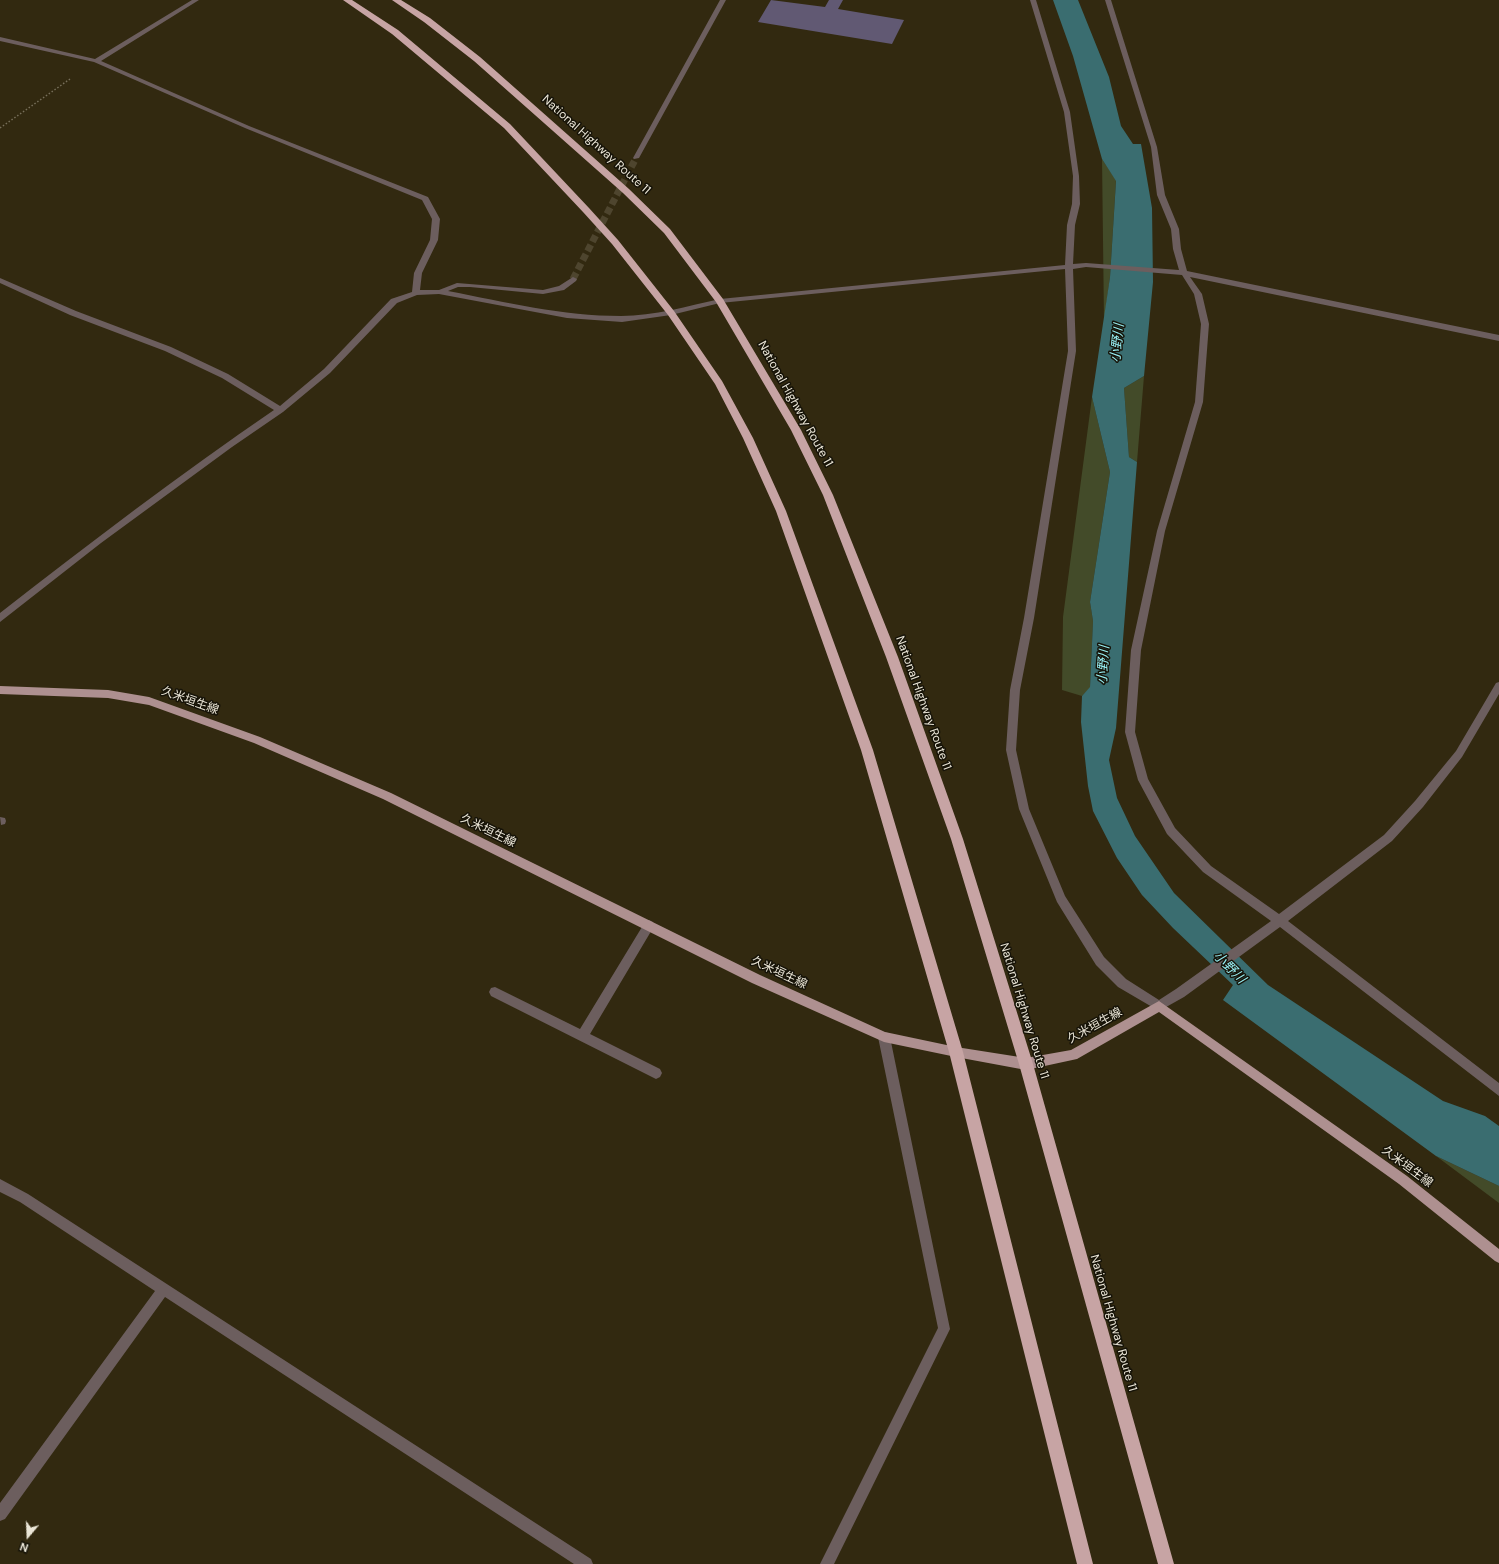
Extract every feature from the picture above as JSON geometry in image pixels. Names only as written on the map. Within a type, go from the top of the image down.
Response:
[{"type":"highway","points":[[347,0],[401,37],[508,126],[615,242],[671,313],[719,383],[748,438],[781,511],[867,750],[956,1052],[1085,1564]]},
{"type":"highway","name":"National Highway Route 11","points":[[396,0],[427,20],[477,59],[626,191],[667,231],[720,301],[796,430],[831,502],[892,657],[957,839],[1026,1064],[1166,1564]]},
{"type":"main road","name":"久米垣生線","points":[[0,690],[108,694],[149,701],[257,740],[387,796],[756,979],[884,1037],[956,1052],[1026,1064],[1073,1055],[1159,1006],[1403,1180],[1499,1257]]},
{"type":"street","points":[[96,61],[196,0]]},
{"type":"street","points":[[636,158],[723,0]]},
{"type":"street","points":[[1032,0],[1067,112],[1076,176],[1076,204],[1071,225],[1069,267],[1072,351],[1045,526],[1015,690],[1011,750],[1024,808],[1061,899],[1100,961],[1122,983],[1159,1006],[1180,993],[1280,921],[1388,838],[1419,804],[1459,754],[1498,690]]},
{"type":"street","points":[[1108,0],[1154,148],[1161,195],[1175,229],[1177,249],[1184,273],[1198,294],[1205,324],[1199,402],[1161,531],[1137,642],[1130,732],[1144,780],[1171,831],[1207,869],[1280,921],[1499,1090]]},
{"type":"street","points":[[0,39],[96,61],[247,127],[425,199],[436,219],[434,240],[418,273],[416,293]]},
{"type":"street","points":[[0,618],[98,541],[229,444],[280,410],[328,371],[394,301],[416,293],[439,292],[567,316],[622,318],[671,313],[720,301],[1086,265],[1162,270],[1184,273],[1499,338]]},
{"type":"street","points":[[439,292],[457,285],[543,292],[561,288],[573,279]]},
{"type":"street","points":[[0,280],[73,313],[182,356],[225,376],[280,410]]},
{"type":"street","points":[[582,1036],[649,925]]},
{"type":"street","points":[[495,992],[656,1073]]},
{"type":"street","points":[[827,1564],[944,1329],[884,1037]]},
{"type":"street","points":[[0,1184],[24,1198],[163,1290],[586,1564]]},
{"type":"street","points":[[0,1514],[163,1290]]},
{"type":"path","points":[[0,128],[96,61]]},
{"type":"green space","points":[[1102,159],[1116,180],[1110,277],[1104,321]]},
{"type":"green space","points":[[1144,376],[1137,462],[1129,457],[1124,388]]},
{"type":"green space","points":[[1092,397],[1110,472],[1090,602],[1093,621],[1090,688],[1082,696],[1062,690],[1063,617]]},
{"type":"green space","points":[[1436,1156],[1499,1186],[1499,1203]]},
{"type":"water","name":"小野川","points":[[1053,0],[1078,0],[1109,77],[1121,126],[1133,144],[1141,144],[1152,208],[1153,282],[1144,376],[1124,388],[1129,457],[1137,462],[1116,728],[1109,760],[1117,798],[1135,836],[1174,893],[1268,985],[1443,1101],[1485,1116],[1499,1126],[1499,1186],[1436,1156],[1223,1000],[1233,985],[1173,928],[1142,895],[1117,858],[1093,811],[1088,786],[1081,722],[1082,696],[1090,687],[1093,621],[1090,602],[1110,472],[1092,397],[1110,277],[1116,181],[1102,159],[1073,56]]},
{"type":"building","points":[[771,0],[825,7],[829,0],[843,0],[838,9],[904,20],[892,44],[758,22]]},
{"type":"tunnel","points":[[573,279],[636,158]]}]
